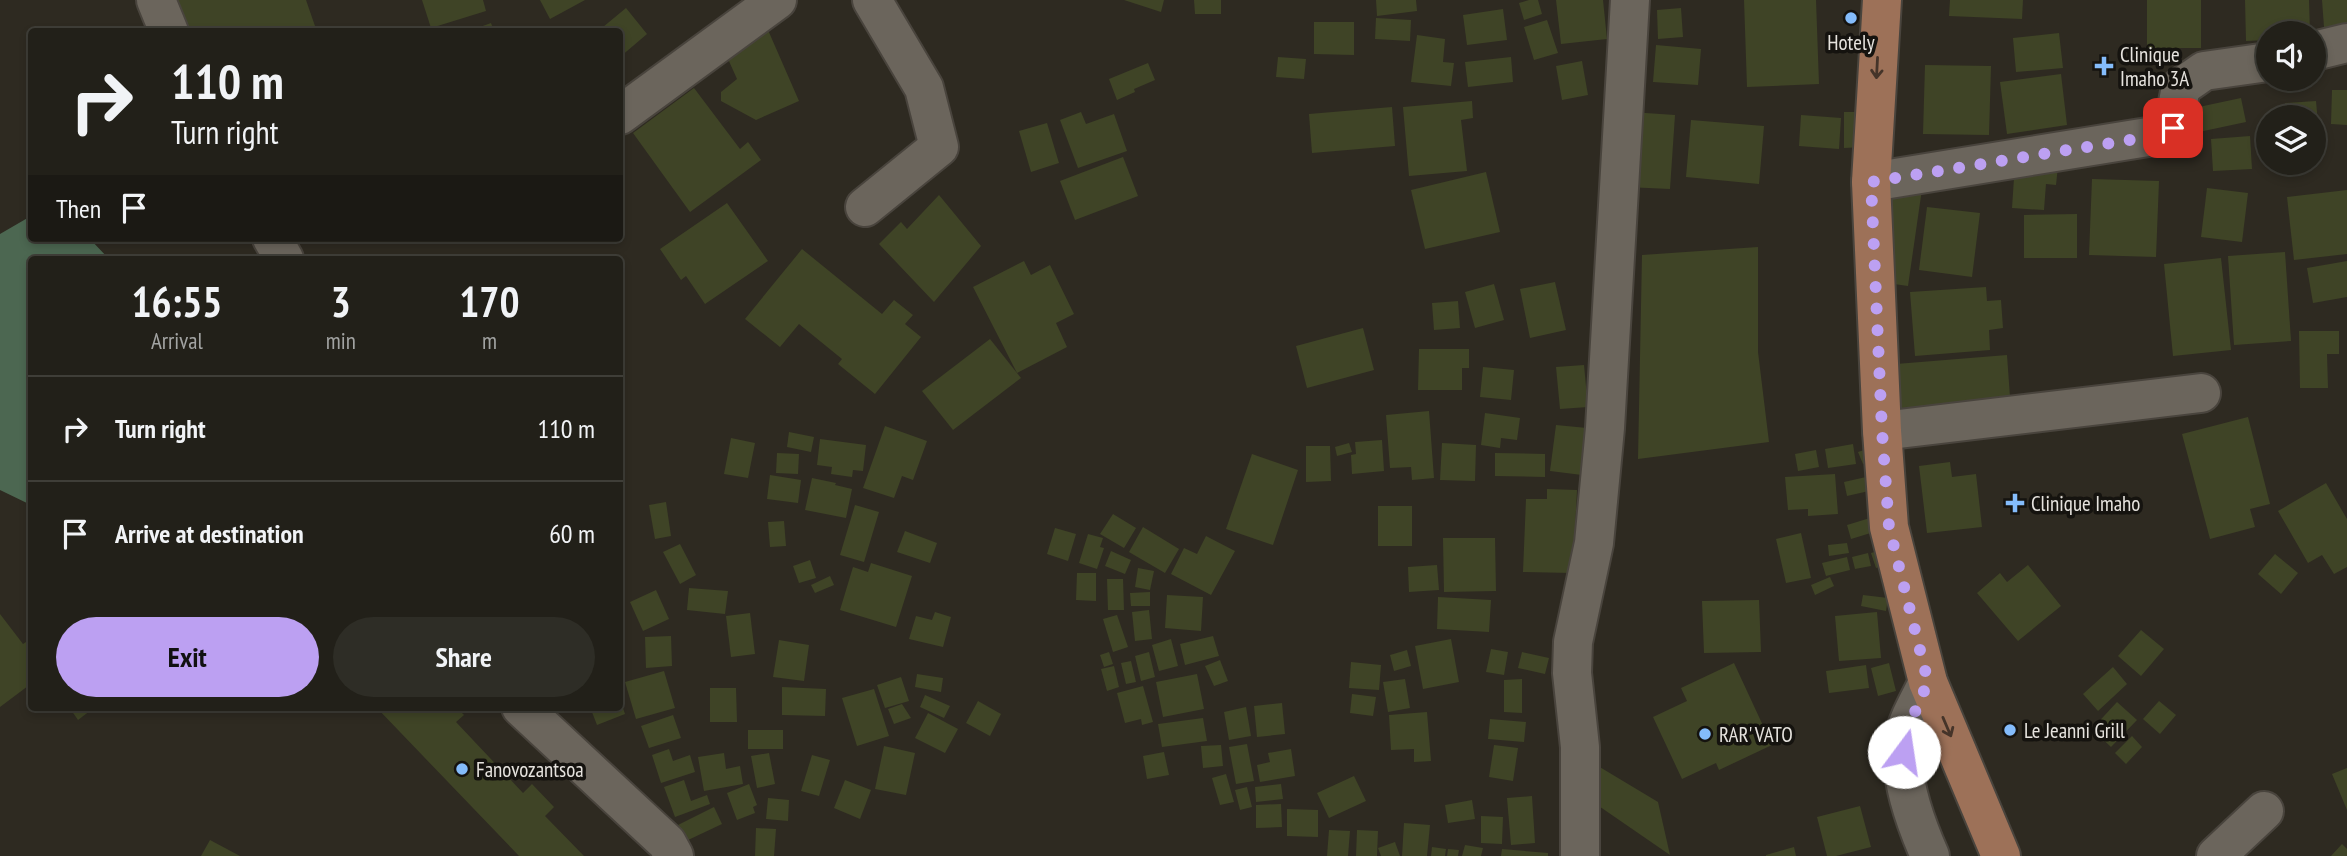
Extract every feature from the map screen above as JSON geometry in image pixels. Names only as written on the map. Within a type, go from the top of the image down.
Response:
[{"type":"main road","points":[[1882,0],[1871,182],[1889,527],[1928,682],[2001,856]]},
{"type":"street","points":[[156,0],[167,28]]},
{"type":"street","points":[[623,113],[776,0]]},
{"type":"street","points":[[865,207],[939,147],[924,88],[872,0]]},
{"type":"street","points":[[1580,856],[1580,747],[1572,673],[1573,642],[1594,543],[1600,479],[1630,0]]},
{"type":"street","points":[[2326,48],[2347,43]]},
{"type":"street","points":[[1871,182],[2154,136],[2173,128],[2181,87],[2204,71],[2256,64]]},
{"type":"street","points":[[1882,431],[2201,393]]},
{"type":"street","points":[[1928,682],[1904,737],[1903,768],[1930,856]]},
{"type":"street","points":[[525,711],[667,843],[674,856]]},
{"type":"street","points":[[2216,856],[2264,811]]},
{"type":"shaded area","points":[[28,218],[28,242],[93,242],[106,256],[28,256],[28,504],[0,490],[0,234]]},
{"type":"building","points":[[176,0],[306,0],[315,26],[309,28],[186,28]]},
{"type":"building","points":[[422,0],[483,0],[486,11],[431,28]]},
{"type":"building","points":[[540,0],[585,0],[550,19]]},
{"type":"building","points":[[1124,0],[1164,0],[1161,12]]},
{"type":"building","points":[[1194,0],[1221,0],[1221,14],[1195,14]]},
{"type":"building","points":[[1376,0],[1416,0],[1417,11],[1377,16]]},
{"type":"building","points":[[1538,0],[1542,14],[1524,20],[1519,3]]},
{"type":"building","points":[[1556,0],[1603,0],[1607,39],[1561,44]]},
{"type":"building","points":[[1744,0],[1816,0],[1819,84],[1747,87]]},
{"type":"building","points":[[1950,0],[2023,0],[2022,19],[1949,16]]},
{"type":"building","points":[[2147,0],[2201,0],[2201,48],[2147,48]]},
{"type":"building","points":[[2245,0],[2309,0],[2310,21],[2256,21],[2256,41],[2246,41]]},
{"type":"building","points":[[2322,0],[2347,0],[2347,25],[2326,27],[2326,21],[2324,21]]},
{"type":"building","points":[[626,8],[647,34],[623,54],[623,28],[602,28]]},
{"type":"building","points":[[1681,8],[1683,37],[1658,39],[1657,10]]},
{"type":"building","points":[[1503,9],[1507,40],[1467,45],[1463,15]]},
{"type":"building","points":[[1376,18],[1411,20],[1410,41],[1375,39]]},
{"type":"building","points":[[1547,20],[1558,53],[1534,60],[1524,27]]},
{"type":"building","points":[[1314,22],[1354,22],[1354,55],[1314,54]]},
{"type":"building","points":[[491,23],[493,28],[477,28]]},
{"type":"building","points":[[768,30],[799,101],[756,120],[721,101],[721,92],[737,79],[724,50]]},
{"type":"building","points":[[2059,33],[2063,68],[2016,72],[2013,38]]},
{"type":"building","points":[[1417,35],[1445,39],[1443,62],[1454,63],[1451,86],[1411,82]]},
{"type":"building","points":[[1656,45],[1701,49],[1698,85],[1653,82]]},
{"type":"building","points":[[1278,57],[1306,59],[1304,79],[1276,77]]},
{"type":"building","points":[[1511,57],[1513,82],[1468,87],[1465,62]]},
{"type":"building","points":[[1582,61],[1588,95],[1562,100],[1556,66]]},
{"type":"building","points":[[1148,63],[1155,80],[1117,100],[1109,79]]},
{"type":"building","points":[[1925,65],[1991,66],[1989,135],[1923,134]]},
{"type":"building","points":[[2061,74],[2067,125],[2007,134],[2000,82]]},
{"type":"building","points":[[694,88],[740,149],[748,142],[761,160],[690,212],[633,133]]},
{"type":"building","points":[[2332,90],[2347,90],[2347,125],[2331,124]]},
{"type":"building","points":[[2241,98],[2246,122],[2199,132],[2194,108]]},
{"type":"building","points":[[1472,101],[1473,118],[1461,120],[1467,171],[1409,176],[1403,107]]},
{"type":"building","points":[[2316,101],[2316,105],[2285,105]]},
{"type":"building","points":[[1392,107],[1395,146],[1312,153],[1309,114]]},
{"type":"building","points":[[1081,112],[1086,124],[1114,114],[1127,151],[1078,168],[1060,120]]},
{"type":"building","points":[[1631,112],[1675,115],[1670,189],[1626,187]]},
{"type":"building","points":[[1844,112],[1863,112],[1864,147],[1844,148]]},
{"type":"building","points":[[1801,115],[1841,118],[1839,149],[1799,146]]},
{"type":"building","points":[[1691,120],[1764,126],[1759,184],[1686,177]]},
{"type":"building","points":[[1047,123],[1059,163],[1031,172],[1019,131]]},
{"type":"building","points":[[2250,136],[2252,169],[2213,171],[2211,139]]},
{"type":"building","points":[[1123,157],[1138,196],[1075,220],[1060,181]]},
{"type":"building","points":[[2015,163],[2058,166],[2056,185],[2046,184],[2044,210],[2012,208]]},
{"type":"building","points":[[1486,172],[1500,232],[1425,249],[1411,190]]},
{"type":"building","points":[[2092,179],[2159,181],[2156,257],[2089,255]]},
{"type":"building","points":[[1893,185],[1922,189],[1908,286],[1880,282]]},
{"type":"building","points":[[2207,188],[2248,193],[2242,242],[2201,237]]},
{"type":"building","points":[[2347,190],[2347,254],[2294,260],[2287,197]]},
{"type":"building","points":[[939,195],[981,246],[934,302],[879,244],[901,222],[907,229]]},
{"type":"building","points":[[727,203],[768,261],[705,304],[686,276],[681,280],[660,249]]},
{"type":"building","points":[[1927,207],[1980,213],[1972,277],[1919,270]]},
{"type":"building","points":[[2077,214],[2077,258],[2024,258],[2024,215]]},
{"type":"building","points":[[1758,247],[1758,352],[1769,442],[1638,459],[1642,255]]},
{"type":"building","points":[[802,249],[882,314],[894,300],[913,315],[905,324],[921,337],[875,394],[838,364],[842,359],[799,324],[780,347],[745,319]]},
{"type":"building","points":[[2285,252],[2291,341],[2234,345],[2228,256]]},
{"type":"building","points":[[2221,258],[2231,350],[2173,356],[2164,264]]},
{"type":"building","points":[[1024,261],[1031,275],[1050,265],[1074,314],[1056,323],[1067,347],[1017,373],[973,287]]},
{"type":"building","points":[[2347,261],[2347,297],[2313,303],[2307,268]]},
{"type":"building","points":[[1555,282],[1566,330],[1530,338],[1520,289]]},
{"type":"building","points":[[1494,284],[1504,320],[1475,328],[1465,292]]},
{"type":"building","points":[[1986,287],[1987,301],[2001,300],[2003,328],[1989,330],[1990,350],[1915,356],[1910,292]]},
{"type":"building","points":[[1458,301],[1460,328],[1434,330],[1432,303]]},
{"type":"building","points":[[1363,328],[1374,370],[1307,388],[1296,346]]},
{"type":"building","points":[[2299,331],[2339,331],[2339,354],[2327,354],[2328,388],[2300,388]]},
{"type":"building","points":[[990,339],[1021,378],[953,430],[922,391]]},
{"type":"building","points":[[1419,349],[1469,349],[1469,368],[1462,368],[1462,390],[1418,390]]},
{"type":"building","points":[[2007,355],[2011,411],[1900,420],[1896,364]]},
{"type":"building","points":[[1584,365],[1588,407],[1560,409],[1556,367]]},
{"type":"building","points":[[1483,367],[1514,370],[1511,400],[1480,397]]},
{"type":"building","points":[[1429,411],[1434,478],[1412,480],[1411,467],[1390,468],[1386,415]]},
{"type":"building","points":[[1485,413],[1520,418],[1517,440],[1501,438],[1500,448],[1481,445]]},
{"type":"building","points":[[2248,417],[2270,504],[2250,509],[2255,527],[2210,539],[2182,434]]},
{"type":"building","points":[[1556,425],[1587,428],[1582,475],[1550,471]]},
{"type":"building","points":[[885,426],[927,441],[913,480],[902,476],[894,498],[863,488]]},
{"type":"building","points":[[789,432],[814,437],[811,452],[787,447]]},
{"type":"building","points":[[731,438],[755,443],[748,478],[724,474]]},
{"type":"building","points":[[820,439],[866,445],[863,471],[853,470],[852,477],[831,474],[832,467],[817,465]]},
{"type":"building","points":[[1382,440],[1384,471],[1352,474],[1351,455],[1356,454],[1355,442]]},
{"type":"building","points":[[1349,443],[1352,452],[1337,456],[1335,447]]},
{"type":"building","points":[[1442,443],[1476,445],[1475,481],[1440,480]]},
{"type":"building","points":[[1853,444],[1856,464],[1828,468],[1825,449]]},
{"type":"building","points":[[1306,446],[1330,446],[1331,481],[1306,482]]},
{"type":"building","points":[[1867,449],[1871,461],[1863,464],[1858,452]]},
{"type":"building","points":[[1816,450],[1819,467],[1798,471],[1795,454]]},
{"type":"building","points":[[777,453],[799,454],[798,474],[776,473]]},
{"type":"building","points":[[1495,453],[1545,454],[1545,477],[1495,476]]},
{"type":"building","points":[[1252,454],[1298,470],[1273,545],[1226,529]]},
{"type":"building","points":[[1950,462],[1952,477],[1976,474],[1982,527],[1927,533],[1919,466]]},
{"type":"building","points":[[1835,474],[1838,514],[1808,516],[1808,509],[1788,510],[1785,477]]},
{"type":"building","points":[[770,475],[801,480],[798,503],[767,499]]},
{"type":"building","points":[[1866,477],[1869,491],[1847,496],[1844,482]]},
{"type":"building","points":[[812,478],[852,489],[846,518],[805,510]]},
{"type":"building","points":[[2326,483],[2347,519],[2347,567],[2334,574],[2322,555],[2308,563],[2278,511]]},
{"type":"building","points":[[1547,489],[1577,490],[1573,573],[1523,572],[1526,499],[1547,499]]},
{"type":"building","points":[[666,502],[671,536],[655,539],[649,505]]},
{"type":"building","points":[[855,505],[879,512],[864,562],[840,555]]},
{"type":"building","points":[[1378,506],[1412,506],[1412,546],[1378,546]]},
{"type":"building","points":[[1113,514],[1136,528],[1124,548],[1100,534]]},
{"type":"building","points":[[1870,518],[1874,532],[1851,539],[1847,525]]},
{"type":"building","points":[[784,521],[786,546],[770,547],[768,522]]},
{"type":"building","points":[[1143,527],[1179,549],[1165,573],[1129,552]]},
{"type":"building","points":[[1055,528],[1076,534],[1068,561],[1047,554]]},
{"type":"building","points":[[905,531],[937,543],[930,563],[897,552]]},
{"type":"building","points":[[1801,533],[1811,578],[1786,583],[1776,539]]},
{"type":"building","points":[[1088,534],[1103,538],[1100,547],[1104,548],[1097,569],[1079,563]]},
{"type":"building","points":[[1206,536],[1235,551],[1211,595],[1171,574],[1184,548],[1197,554]]},
{"type":"building","points":[[1443,538],[1495,538],[1496,591],[1444,592]]},
{"type":"building","points":[[1847,543],[1849,553],[1829,556],[1828,545]]},
{"type":"building","points":[[680,544],[696,575],[680,584],[663,552]]},
{"type":"building","points":[[1881,550],[1886,565],[1876,568],[1871,553]]},
{"type":"building","points":[[1111,551],[1131,560],[1125,574],[1105,566]]},
{"type":"building","points":[[1868,553],[1871,566],[1855,569],[1852,557]]},
{"type":"building","points":[[2275,554],[2298,573],[2281,594],[2258,574]]},
{"type":"building","points":[[1847,557],[1850,570],[1826,576],[1822,563]]},
{"type":"building","points":[[810,560],[816,578],[799,583],[793,566]]},
{"type":"building","points":[[871,563],[912,576],[896,627],[840,610],[853,567],[868,572]]},
{"type":"building","points":[[1437,565],[1439,590],[1409,592],[1408,567]]},
{"type":"building","points":[[2028,565],[2061,606],[2018,641],[1977,593],[2000,573],[2007,582]]},
{"type":"building","points":[[1138,568],[1154,571],[1150,590],[1135,587]]},
{"type":"building","points":[[1077,573],[1096,573],[1096,601],[1076,600]]},
{"type":"building","points":[[830,576],[834,585],[815,593],[811,585]]},
{"type":"building","points":[[1830,577],[1834,586],[1815,595],[1811,585]]},
{"type":"building","points":[[1107,579],[1123,579],[1124,610],[1108,610]]},
{"type":"building","points":[[689,588],[728,591],[725,614],[687,610]]},
{"type":"building","points":[[656,590],[669,619],[643,631],[630,602]]},
{"type":"building","points":[[1150,592],[1150,606],[1131,606],[1130,593]]},
{"type":"building","points":[[1167,595],[1203,597],[1201,631],[1165,628]]},
{"type":"building","points":[[1863,595],[1888,598],[1886,611],[1861,606]]},
{"type":"building","points":[[1438,597],[1491,600],[1489,632],[1437,629]]},
{"type":"building","points":[[1759,600],[1761,652],[1704,653],[1702,601]]},
{"type":"building","points":[[1149,610],[1152,639],[1135,641],[1132,612]]},
{"type":"building","points":[[935,612],[951,617],[943,647],[909,639],[916,616],[932,620]]},
{"type":"building","points":[[1877,612],[1881,658],[1839,661],[1835,616]]},
{"type":"building","points":[[750,613],[755,654],[731,657],[726,616]]},
{"type":"building","points":[[0,614],[23,644],[28,641],[28,686],[0,707]]},
{"type":"building","points":[[1117,615],[1128,647],[1113,652],[1103,619]]},
{"type":"building","points":[[2141,630],[2164,649],[2141,676],[2118,656]]},
{"type":"building","points":[[671,636],[672,666],[646,668],[645,637]]},
{"type":"building","points":[[1213,636],[1219,656],[1185,665],[1180,644]]},
{"type":"building","points":[[1171,639],[1178,666],[1159,671],[1152,645]]},
{"type":"building","points":[[1451,639],[1459,682],[1423,689],[1415,646]]},
{"type":"building","points":[[779,640],[809,645],[804,681],[773,677]]},
{"type":"building","points":[[1491,649],[1508,652],[1504,675],[1486,672]]},
{"type":"building","points":[[1407,650],[1411,666],[1394,671],[1390,655]]},
{"type":"building","points":[[1109,652],[1113,664],[1104,667],[1100,655]]},
{"type":"building","points":[[1149,652],[1155,677],[1141,681],[1135,656]]},
{"type":"building","points":[[1522,652],[1549,658],[1545,674],[1518,668]]},
{"type":"building","points":[[1220,660],[1228,681],[1214,686],[1205,666]]},
{"type":"building","points":[[1131,661],[1136,682],[1126,684],[1121,663]]},
{"type":"building","points":[[1351,662],[1381,665],[1379,690],[1349,688]]},
{"type":"building","points":[[1734,663],[1772,745],[1719,770],[1716,763],[1682,779],[1653,717],[1687,701],[1681,688]]},
{"type":"building","points":[[1889,663],[1896,691],[1878,696],[1871,668]]},
{"type":"building","points":[[1866,665],[1869,688],[1829,693],[1826,671]]},
{"type":"building","points":[[1114,666],[1119,687],[1107,691],[1101,669]]},
{"type":"building","points":[[2113,667],[2127,684],[2098,711],[2083,694]]},
{"type":"building","points":[[664,671],[675,708],[636,719],[625,682]]},
{"type":"building","points":[[917,674],[943,678],[941,692],[915,687]]},
{"type":"building","points":[[1197,674],[1204,709],[1163,717],[1156,682]]},
{"type":"building","points":[[901,677],[909,701],[885,708],[877,685]]},
{"type":"building","points":[[1405,679],[1410,708],[1388,712],[1383,682]]},
{"type":"building","points":[[1522,679],[1522,713],[1504,712],[1504,680]]},
{"type":"building","points":[[1143,686],[1153,722],[1142,725],[1141,719],[1125,723],[1117,693]]},
{"type":"building","points":[[782,687],[826,689],[825,716],[782,715]]},
{"type":"building","points":[[710,688],[736,688],[737,722],[710,722]]},
{"type":"building","points":[[874,689],[889,736],[857,746],[842,698]]},
{"type":"building","points":[[1352,694],[1376,697],[1373,716],[1350,713]]},
{"type":"building","points":[[925,695],[950,706],[944,718],[920,707]]},
{"type":"building","points":[[978,701],[1001,714],[990,736],[966,723]]},
{"type":"building","points":[[2159,701],[2176,715],[2160,734],[2143,719]]},
{"type":"building","points":[[2117,702],[2137,720],[2111,747],[2092,729]]},
{"type":"building","points":[[1282,703],[1285,734],[1257,737],[1254,706]]},
{"type":"building","points":[[902,704],[911,718],[894,724],[888,709]]},
{"type":"building","points":[[1246,707],[1251,736],[1229,740],[1224,712]]},
{"type":"building","points":[[623,708],[625,714],[597,725],[592,711],[623,711]]},
{"type":"building","points":[[72,711],[90,711],[78,720]]},
{"type":"building","points":[[380,711],[460,711],[464,715],[456,722],[523,793],[532,784],[554,807],[545,816],[584,856],[519,856]]},
{"type":"building","points":[[1427,712],[1431,761],[1414,762],[1414,749],[1391,750],[1389,715]]},
{"type":"building","points":[[928,713],[958,729],[945,753],[915,738]]},
{"type":"building","points":[[673,715],[681,738],[649,748],[641,726]]},
{"type":"building","points":[[1203,718],[1207,741],[1162,747],[1158,724]]},
{"type":"building","points":[[1490,719],[1526,722],[1524,742],[1488,739]]},
{"type":"building","points":[[748,730],[783,730],[783,749],[748,749]]},
{"type":"building","points":[[2132,736],[2142,747],[2126,764],[2115,753]]},
{"type":"building","points":[[1247,744],[1254,781],[1236,784],[1229,747]]},
{"type":"building","points":[[1221,745],[1223,766],[1203,768],[1201,746]]},
{"type":"building","points":[[1494,745],[1518,748],[1513,781],[1489,777]]},
{"type":"building","points":[[884,746],[915,753],[906,795],[875,789]]},
{"type":"building","points":[[669,749],[673,761],[690,755],[695,772],[661,783],[652,755]]},
{"type":"building","points":[[1291,749],[1295,776],[1260,782],[1257,765],[1270,762],[1268,753]]},
{"type":"building","points":[[1164,752],[1169,775],[1147,779],[1143,756]]},
{"type":"building","points":[[724,753],[726,769],[740,766],[743,784],[704,791],[698,757]]},
{"type":"building","points":[[769,753],[775,784],[757,788],[751,756]]},
{"type":"building","points":[[812,755],[830,760],[819,796],[801,791]]},
{"type":"building","points":[[1593,763],[1658,802],[1670,855],[1593,802]]},
{"type":"building","points":[[2347,768],[2347,810],[2332,774]]},
{"type":"building","points":[[1226,774],[1234,802],[1220,805],[1212,778]]},
{"type":"building","points":[[1354,776],[1366,801],[1329,818],[1317,793]]},
{"type":"building","points":[[684,780],[691,801],[707,795],[710,804],[675,817],[664,787]]},
{"type":"building","points":[[845,780],[871,790],[860,819],[834,808]]},
{"type":"building","points":[[749,784],[757,805],[753,807],[755,813],[737,820],[727,793]]},
{"type":"building","points":[[1281,784],[1283,799],[1256,802],[1255,787]]},
{"type":"building","points":[[1247,787],[1252,807],[1240,810],[1235,790]]},
{"type":"building","points":[[1532,796],[1535,843],[1511,845],[1507,798]]},
{"type":"building","points":[[768,798],[789,800],[788,821],[766,819]]},
{"type":"building","points":[[1472,800],[1475,819],[1448,823],[1445,805]]},
{"type":"building","points":[[1281,804],[1282,827],[1256,828],[1256,805]]},
{"type":"building","points":[[1860,806],[1871,847],[1827,856],[1817,817]]},
{"type":"building","points":[[714,807],[722,824],[686,841],[678,825]]},
{"type":"building","points":[[1287,809],[1318,810],[1318,837],[1287,836]]},
{"type":"building","points":[[1481,816],[1503,817],[1502,844],[1481,843]]},
{"type":"building","points":[[1404,823],[1430,825],[1427,856],[1402,856]]},
{"type":"building","points":[[756,828],[776,829],[774,856],[755,856]]},
{"type":"building","points":[[1329,830],[1350,831],[1348,856],[1327,856]]},
{"type":"building","points":[[1357,830],[1378,831],[1377,856],[1356,856]]},
{"type":"building","points":[[210,840],[240,856],[201,856]]},
{"type":"building","points":[[1395,842],[1400,856],[1381,856],[1378,848]]},
{"type":"building","points":[[2342,844],[2347,849],[2347,856],[2331,856]]},
{"type":"building","points":[[1465,845],[1483,848],[1481,856],[1462,856]]},
{"type":"building","points":[[1432,847],[1446,849],[1445,856],[1431,856]]},
{"type":"building","points":[[1794,847],[1796,856],[1766,856],[1766,855]]},
{"type":"building","points":[[1448,849],[1459,850],[1458,856],[1447,856]]},
{"type":"building","points":[[1502,849],[1548,853],[1548,856],[1501,856]]},
{"type":"place","name":"Hotely","points":[[1851,18]]},
{"type":"place","name":"Clinique Imaho 3A","points":[[2104,66]]},
{"type":"place","name":"Clinique Imaho","points":[[2015,503]]},
{"type":"place","name":"Le Jeanni Grill","points":[[2010,730]]},
{"type":"place","name":"RAR' VATO","points":[[1705,734]]},
{"type":"place","name":"Fanovozantsoa","points":[[462,769]]},
{"type":"route","points":[[1904,752],[1904,737],[1928,682],[1889,527],[1871,182],[2154,136],[2173,128]]}]
